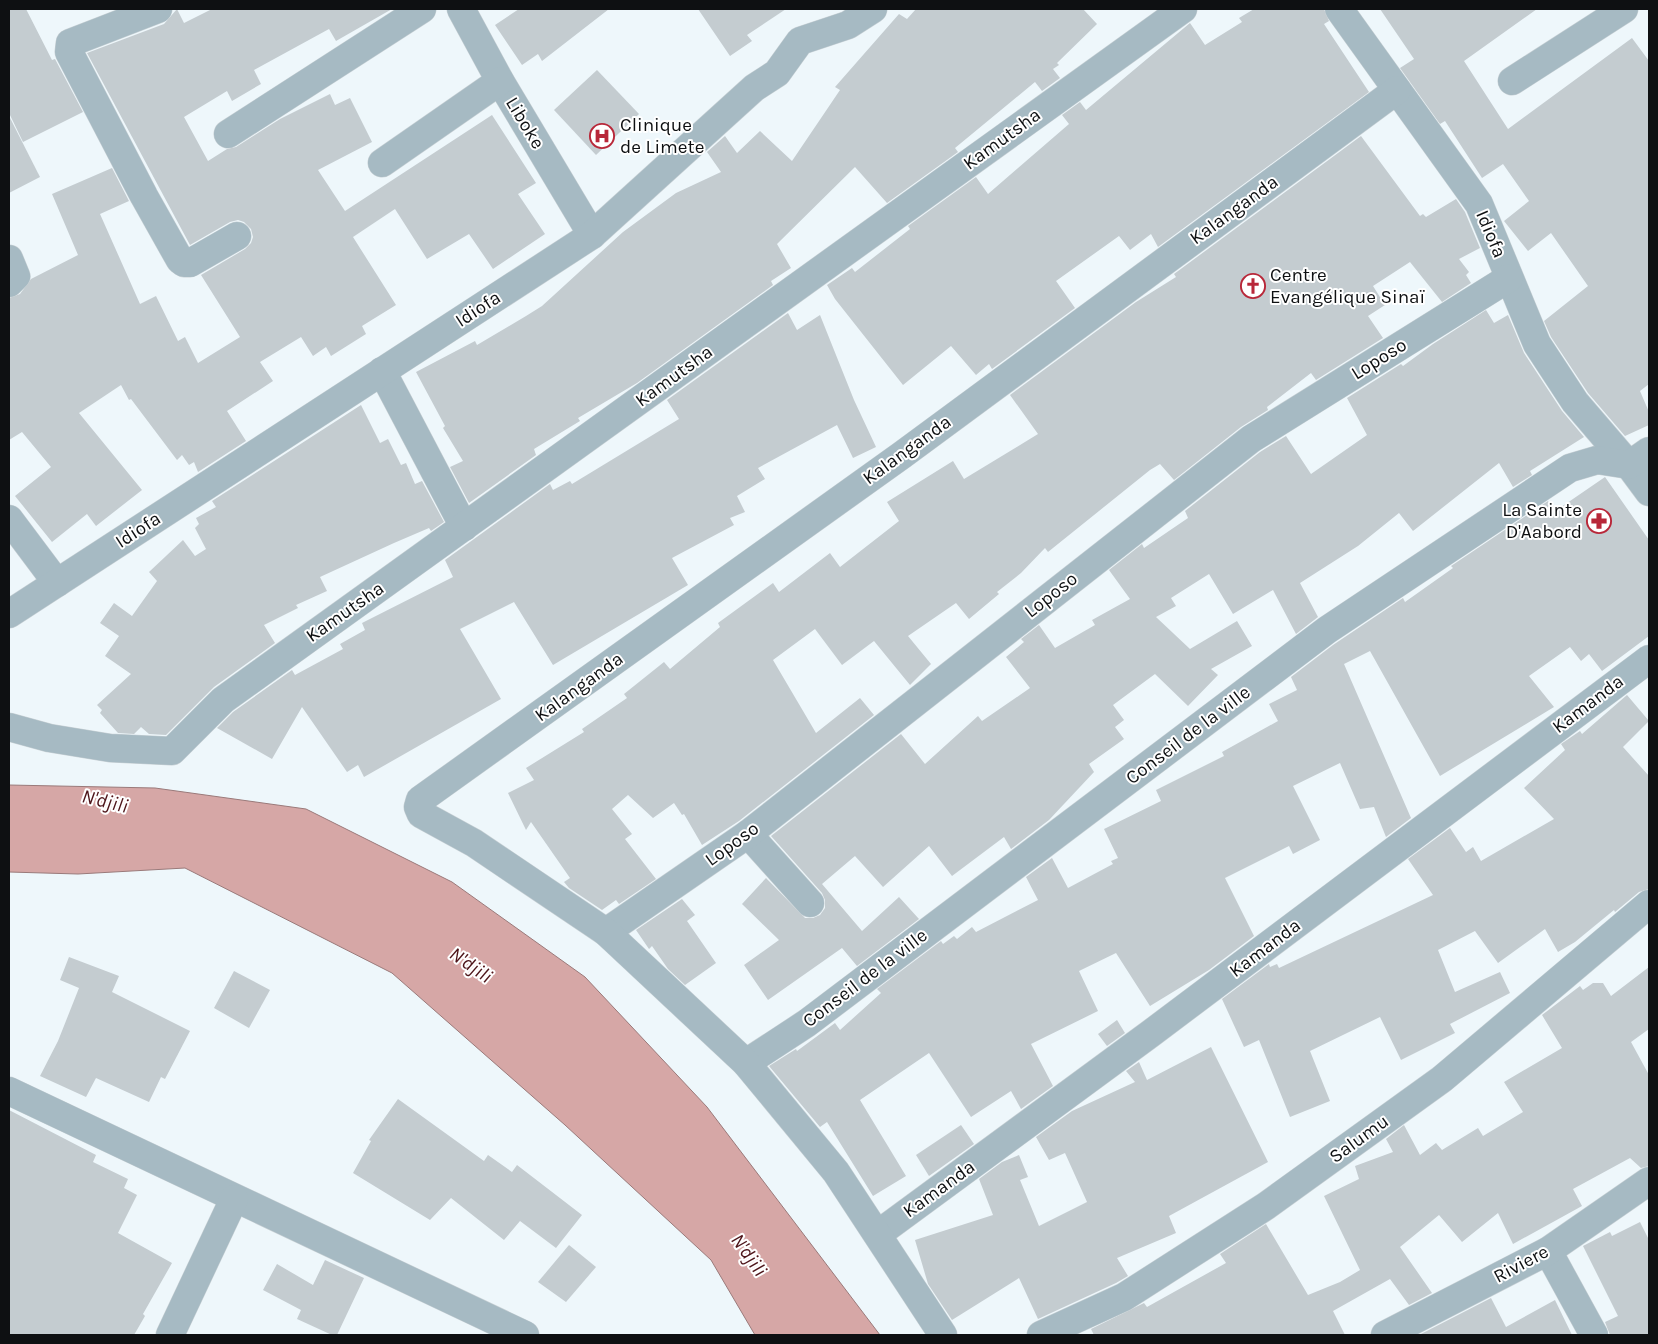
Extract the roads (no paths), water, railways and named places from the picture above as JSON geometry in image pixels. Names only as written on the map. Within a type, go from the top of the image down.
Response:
[{"type":"street","points":[[158,9],[70,43],[68,52],[180,260],[184,263],[190,263],[237,236]]},
{"type":"street","points":[[228,134],[422,9]]},
{"type":"street","name":"Liboke","points":[[461,9],[500,81],[592,235]]},
{"type":"street","name":"Idiofa","points":[[9,614],[592,235],[754,88],[777,73],[800,41],[848,25],[873,9]]},
{"type":"street","name":"Kamutsha","points":[[9,727],[50,738],[110,748],[172,751],[223,700],[1183,9]]},
{"type":"street","name":"Idiofa","points":[[1339,9],[1479,204],[1537,344],[1575,402],[1639,458],[1649,492]]},
{"type":"street","points":[[1512,81],[1624,9]]},
{"type":"street","points":[[382,163],[500,81]]},
{"type":"street","name":"Kalanganda","points":[[606,932],[497,858],[421,814],[418,807],[420,800],[902,454],[1397,90]]},
{"type":"street","points":[[9,259],[16,276],[9,283]]},
{"type":"street","name":"Loposo","points":[[606,932],[748,834],[1251,439],[1509,278]]},
{"type":"street","points":[[382,371],[464,527]]},
{"type":"street","name":"Conseil de la ville","points":[[746,1063],[815,1017],[1328,630],[1570,468],[1597,460],[1639,458]]},
{"type":"street","points":[[9,519],[57,583]]},
{"type":"street","name":"Kamanda","points":[[878,1234],[1150,1034],[1649,658]]},
{"type":"street","points":[[748,834],[810,903]]},
{"type":"street","name":"Salumu","points":[[1041,1335],[1124,1297],[1266,1206],[1442,1079],[1649,904]]},
{"type":"street","points":[[606,932],[746,1063],[836,1172],[943,1335]]},
{"type":"street","points":[[9,1091],[525,1335]]},
{"type":"street","name":"Riviere","points":[[1385,1335],[1548,1251],[1649,1181]]},
{"type":"street","points":[[170,1335],[234,1199]]},
{"type":"street","points":[[1548,1251],[1594,1335]]},
{"type":"water","name":"N'djili","points":[[9,785],[155,788],[306,809],[452,882],[585,977],[707,1107],[880,1335],[755,1335],[711,1260],[565,1125],[392,973],[185,868],[78,874],[9,872]]},
{"type":"place","name":"Clinique de Limete","points":[[602,136]]},
{"type":"place","name":"Centre Evangélique Sinaï","points":[[1253,286]]},
{"type":"place","name":"La Sainte D'Aabord","points":[[1599,521]]}]
